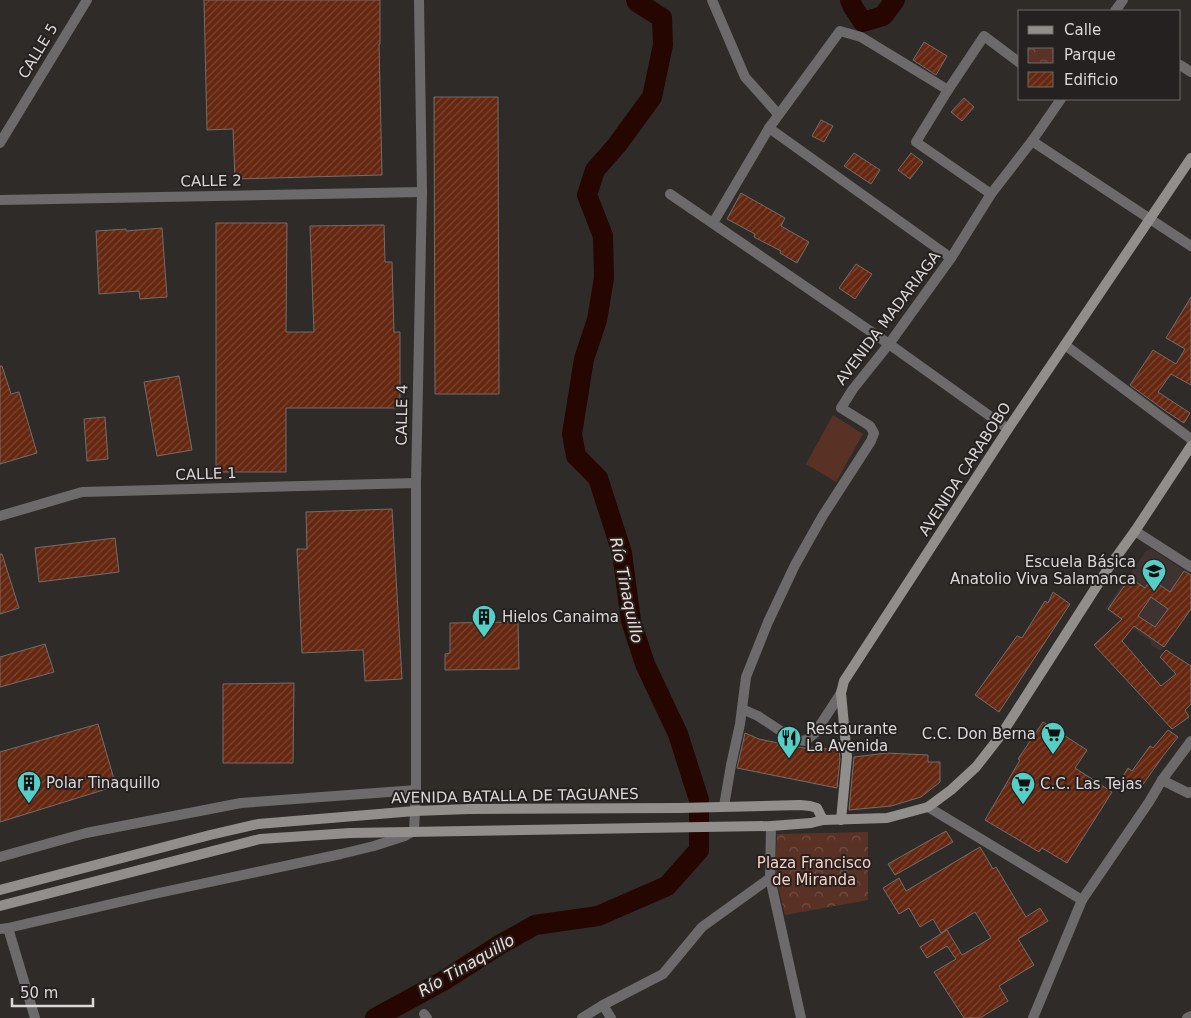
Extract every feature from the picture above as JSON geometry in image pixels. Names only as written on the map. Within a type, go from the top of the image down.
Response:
[{"type":"street","name":"CALLE 5","points":[[0,143],[87,0]]},
{"type":"street","name":"CALLE 4","points":[[414,831],[416,790],[416,483],[422,192],[419,0]]},
{"type":"street","points":[[712,0],[745,77],[778,114]]},
{"type":"street","points":[[713,223],[778,114],[840,31],[861,37],[948,90]]},
{"type":"street","points":[[992,194],[916,142],[984,36],[1018,61]]},
{"type":"street","name":"AVENIDA MADARIAGA","points":[[720,806],[742,709],[746,677],[768,622],[795,565],[822,517],[871,441],[874,433],[870,426],[841,408],[853,389],[889,344],[951,258],[992,194],[1060,100]]},
{"type":"street","points":[[769,128],[951,258]]},
{"type":"street","points":[[1032,141],[1191,246]]},
{"type":"street","name":"AVENIDA CARABOBO","points":[[841,820],[847,757],[841,693],[844,681],[1008,429],[1191,158]]},
{"type":"street","name":"CALLE 2","points":[[0,200],[422,192]]},
{"type":"street","points":[[670,194],[889,344],[1008,429]]},
{"type":"street","points":[[1065,345],[1191,439]]},
{"type":"street","points":[[0,906],[260,839],[414,831],[468,832],[771,826],[812,823],[823,820],[887,818],[928,807],[951,790],[976,767],[1001,735],[1109,567],[1191,446]]},
{"type":"street","name":"CALLE 1","points":[[0,516],[82,492],[416,483]]},
{"type":"street","points":[[1135,531],[1191,567]]},
{"type":"street","points":[[742,709],[758,716],[793,739],[805,742],[815,733],[841,693]]},
{"type":"street","points":[[1033,1018],[1082,900],[1191,740]]},
{"type":"street","points":[[1162,780],[1188,793],[1191,792]]},
{"type":"street","points":[[0,857],[86,833],[242,803],[416,790]]},
{"type":"street","name":"AVENIDA BATALLA DE TAGUANES","points":[[0,890],[258,824],[415,811],[469,809],[679,808],[792,805],[817,808],[823,820]]},
{"type":"street","points":[[928,807],[1082,900]]},
{"type":"street","points":[[771,826],[770,878],[801,1018]]},
{"type":"street","points":[[35,1018],[4,929],[154,894],[341,854],[380,844],[414,831]]},
{"type":"street","points":[[582,1018],[663,974],[702,927],[770,878]]},
{"type":"street","points":[[603,1005],[611,1018]]},
{"type":"street","points":[[1187,1018],[1191,1016]]},
{"type":"shaded area","name":"Escuela Básica Anatolio Viva Salamanca","points":[[1152,549],[1191,575],[1191,609],[1161,651],[1151,645],[1151,641],[1105,609],[1146,551]]},
{"type":"green space","points":[[833,415],[863,434],[836,482],[806,464]]},
{"type":"green space","name":"Plaza Francisco de Miranda","points":[[868,832],[868,900],[785,915],[775,874],[777,834]]},
{"type":"building","points":[[204,0],[380,0],[379,44],[382,175],[235,179],[233,129],[207,130]]},
{"type":"building","points":[[924,42],[947,56],[936,75],[913,60]]},
{"type":"building","points":[[434,97],[498,97],[499,394],[435,394]]},
{"type":"building","points":[[964,98],[974,107],[962,121],[951,112]]},
{"type":"building","points":[[821,120],[833,126],[824,142],[812,136]]},
{"type":"building","points":[[854,153],[880,170],[871,184],[844,166]]},
{"type":"building","points":[[911,153],[923,162],[910,179],[898,170]]},
{"type":"building","points":[[741,193],[785,218],[781,226],[809,242],[797,263],[780,253],[781,251],[754,237],[755,234],[727,219]]},
{"type":"building","points":[[216,223],[287,223],[286,332],[314,332],[310,226],[384,225],[385,262],[392,262],[394,332],[400,332],[400,408],[286,408],[286,472],[216,472]]},
{"type":"building","points":[[162,228],[167,297],[140,299],[139,291],[99,294],[96,231]]},
{"type":"building","points":[[856,264],[872,274],[855,299],[839,288]]},
{"type":"building","points":[[1191,297],[1191,385],[1171,374],[1158,392],[1190,413],[1184,423],[1130,385],[1153,350],[1176,364],[1185,349],[1166,338]]},
{"type":"building","points":[[0,366],[2,366],[11,394],[19,392],[37,453],[0,464]]},
{"type":"building","points":[[179,376],[192,450],[157,456],[144,382]]},
{"type":"building","points":[[105,417],[108,459],[87,461],[84,419]]},
{"type":"building","points":[[392,509],[402,679],[365,681],[363,650],[302,653],[297,549],[307,549],[306,512]]},
{"type":"building","points":[[115,538],[119,572],[39,582],[35,548]]},
{"type":"building","points":[[0,554],[2,554],[19,608],[0,614]]},
{"type":"building","points":[[1184,571],[1191,575],[1191,609],[1164,647],[1134,626],[1122,641],[1161,686],[1176,674],[1160,657],[1166,650],[1191,666],[1191,704],[1185,710],[1189,717],[1172,729],[1094,645],[1122,619],[1108,609],[1130,578],[1145,588],[1151,579],[1170,592]],"holes":[[[1151,597],[1168,609],[1155,627],[1138,616]]]},
{"type":"building","points":[[1053,592],[1070,604],[999,712],[975,695],[1017,636],[1022,638],[1045,601],[1048,603]]},
{"type":"building","name":"Hielos Canaima","points":[[518,622],[519,669],[445,670],[445,654],[450,653],[450,623]]},
{"type":"building","points":[[45,644],[54,672],[0,687],[0,657]]},
{"type":"building","points":[[294,683],[293,763],[223,763],[223,684]]},
{"type":"building","points":[[1043,722],[1087,750],[1075,768],[1112,792],[1067,863],[1042,848],[1039,852],[985,820],[1020,760],[1018,759]]},
{"type":"building","points":[[98,724],[116,786],[0,822],[0,752]]},
{"type":"building","points":[[1168,730],[1178,737],[1139,790],[1122,778],[1128,768],[1132,771],[1150,746],[1153,748]]},
{"type":"building","name":"Restaurante La Avenida","points":[[745,733],[759,739],[792,746],[839,750],[837,788],[737,768]]},
{"type":"building","points":[[887,753],[928,755],[928,762],[940,762],[940,782],[921,797],[891,806],[849,810],[854,757]]},
{"type":"building","points":[[946,831],[953,842],[895,875],[888,864]]},
{"type":"building","points":[[980,847],[993,869],[996,867],[1026,917],[1040,908],[1048,921],[1018,939],[1034,965],[999,986],[1008,1001],[980,1018],[964,1018],[934,972],[956,959],[947,946],[927,958],[920,947],[947,930],[962,955],[991,938],[975,912],[941,933],[933,919],[920,927],[909,908],[899,914],[883,888],[899,878],[906,891]]},
{"type":"waterway","name":"Río Tinaquillo","points":[[375,1018],[443,981],[535,925],[598,916],[667,886],[699,850],[699,800],[678,734],[645,664],[631,621],[622,553],[598,478],[576,456],[572,434],[584,359],[597,320],[604,278],[603,236],[587,195],[595,170],[617,145],[652,97],[663,45],[662,18],[636,0]]},
{"type":"waterway","name":"Río Tinaquillo","points":[[850,0],[863,22],[883,16],[895,0]]},
{"type":"place","name":"Escuela Básica Anatolio Viva Salamanca","points":[[1154,592]]},
{"type":"place","name":"Hielos Canaima","points":[[484,638]]},
{"type":"place","name":"C.C. Don Berna","points":[[1053,755]]},
{"type":"place","name":"Restaurante La Avenida","points":[[789,759]]},
{"type":"place","name":"Polar Tinaquillo","points":[[29,804]]},
{"type":"place","name":"C.C. Las Tejas","points":[[1023,805]]}]
